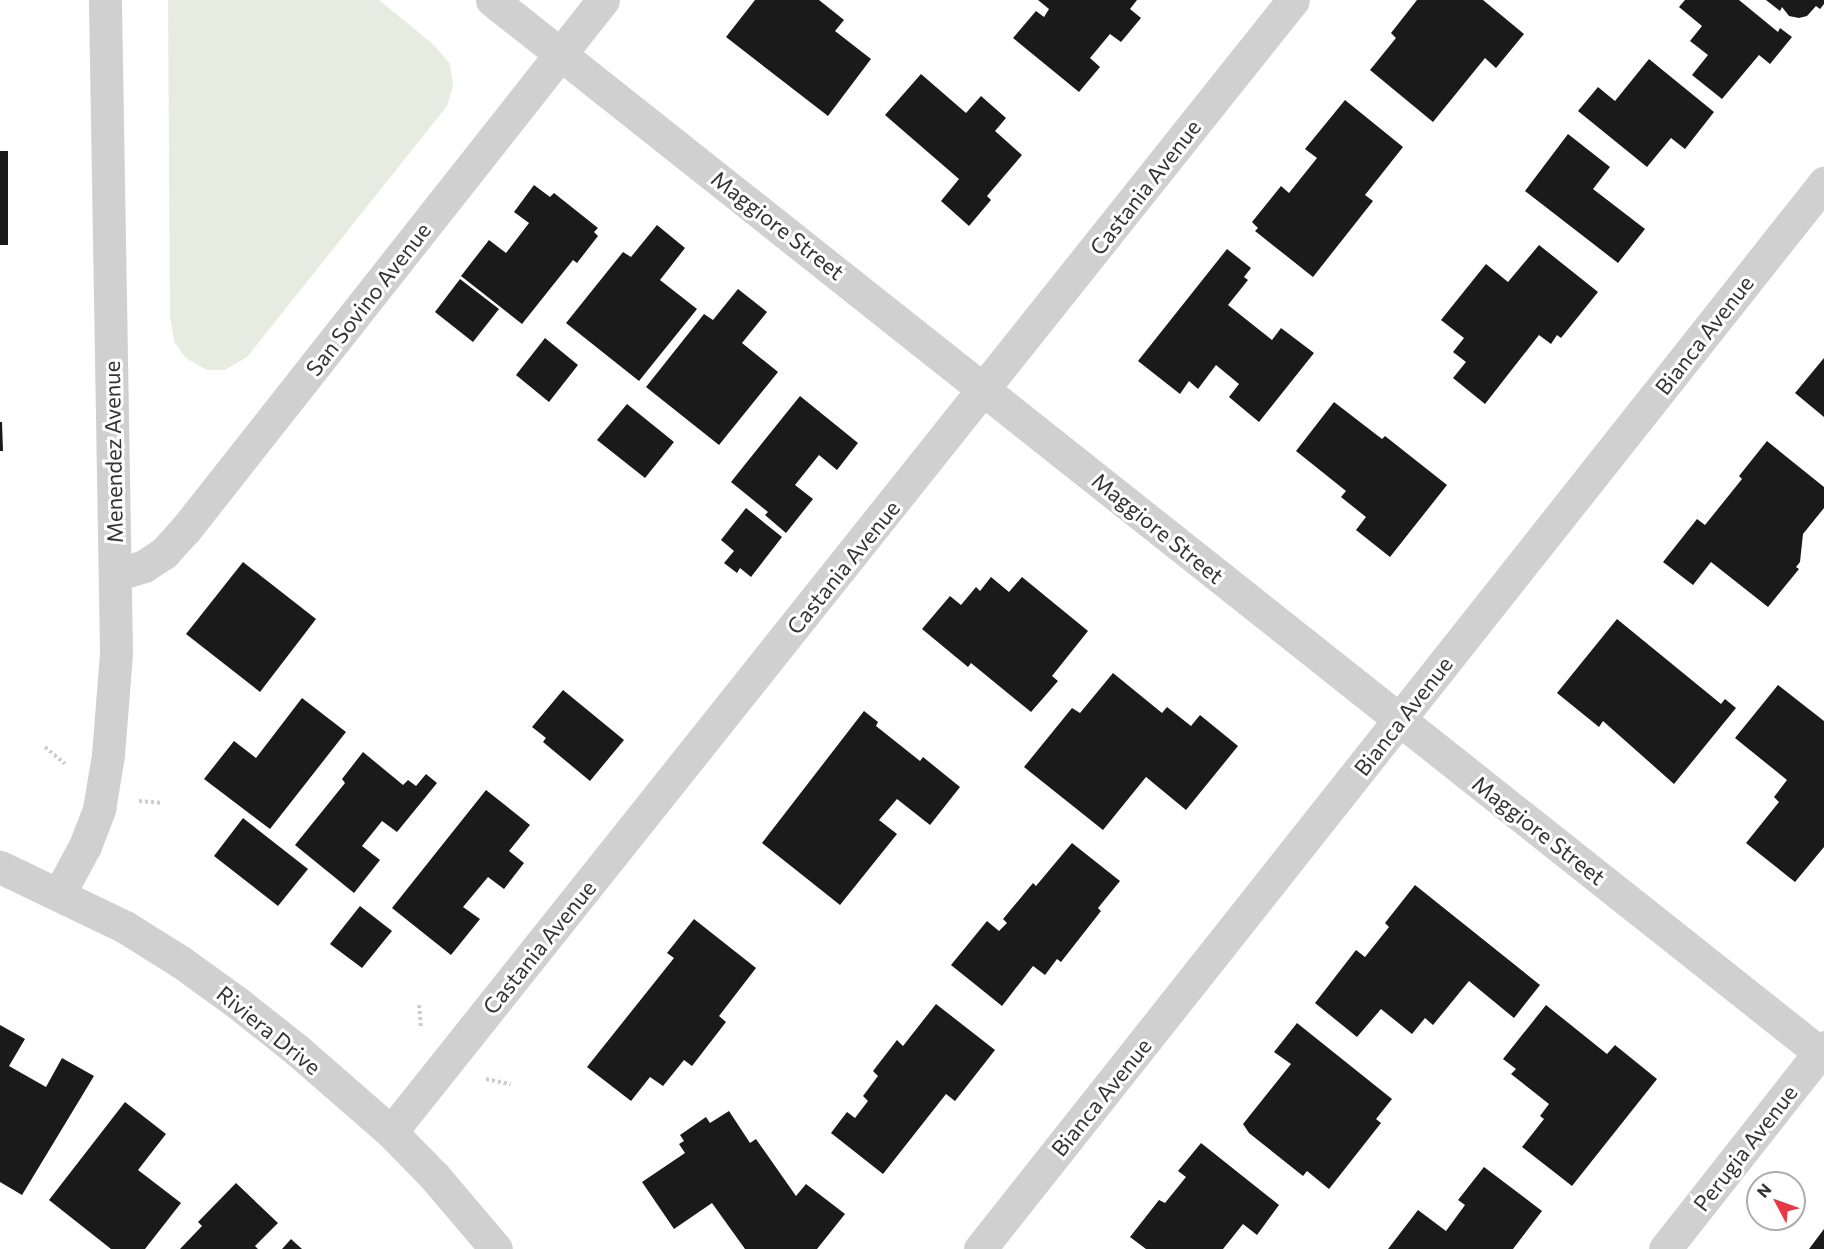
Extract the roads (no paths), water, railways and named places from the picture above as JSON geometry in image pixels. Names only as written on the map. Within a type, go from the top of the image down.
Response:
[{"type":"street","name":"Menendez Avenue","points":[[59,894],[85,846],[99,809],[108,755],[116,653],[105,0]]},
{"type":"street","name":"Maggiore Street","points":[[492,0],[1823,1052]]},
{"type":"street","name":"San Sovino Avenue","points":[[115,575],[144,566],[164,552],[185,531],[603,0]]},
{"type":"street","name":"Castania Avenue","points":[[391,1132],[1293,0]]},
{"type":"street","name":"Bianca Avenue","points":[[980,1249],[1824,183]]},
{"type":"street","name":"Riviera Drive","points":[[0,867],[125,927],[210,983],[297,1050],[391,1132],[435,1177],[496,1249]]},
{"type":"street","name":"Perugia Avenue","points":[[1665,1249],[1823,1052]]}]
